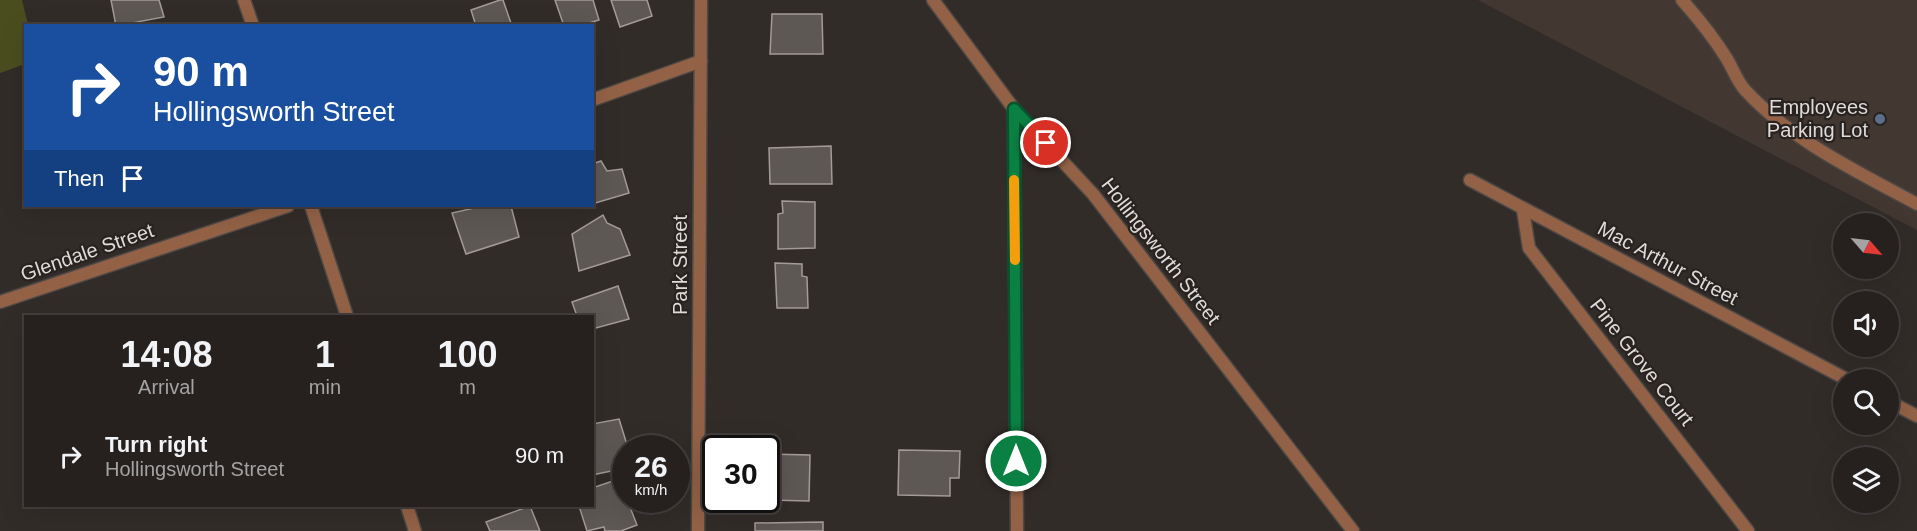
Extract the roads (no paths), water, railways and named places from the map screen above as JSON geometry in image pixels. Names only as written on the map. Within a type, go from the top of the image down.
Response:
[{"type":"street","points":[[244,0],[252,24]]},
{"type":"street","name":"Park Street","points":[[698,531],[701,0]]},
{"type":"street","name":"Hollingsworth Street","points":[[933,0],[1014,109],[1093,194],[1353,531]]},
{"type":"street","points":[[1682,0],[1696,15],[1726,57],[1743,87],[1773,117],[1825,154],[1917,204]]},
{"type":"street","points":[[594,99],[701,61]]},
{"type":"street","points":[[1014,109],[1017,531]]},
{"type":"street","name":"Mac Arthur Street","points":[[1470,180],[1833,372]]},
{"type":"street","name":"Glendale Street","points":[[0,302],[285,207]]},
{"type":"street","points":[[311,207],[347,315]]},
{"type":"street","name":"Pine Grove Court","points":[[1523,210],[1530,248],[1748,531]]},
{"type":"street","points":[[1899,407],[1917,416]]},
{"type":"street","points":[[407,507],[415,531]]},
{"type":"place","name":"Employees Parking Lot","points":[[1880,119]]}]
